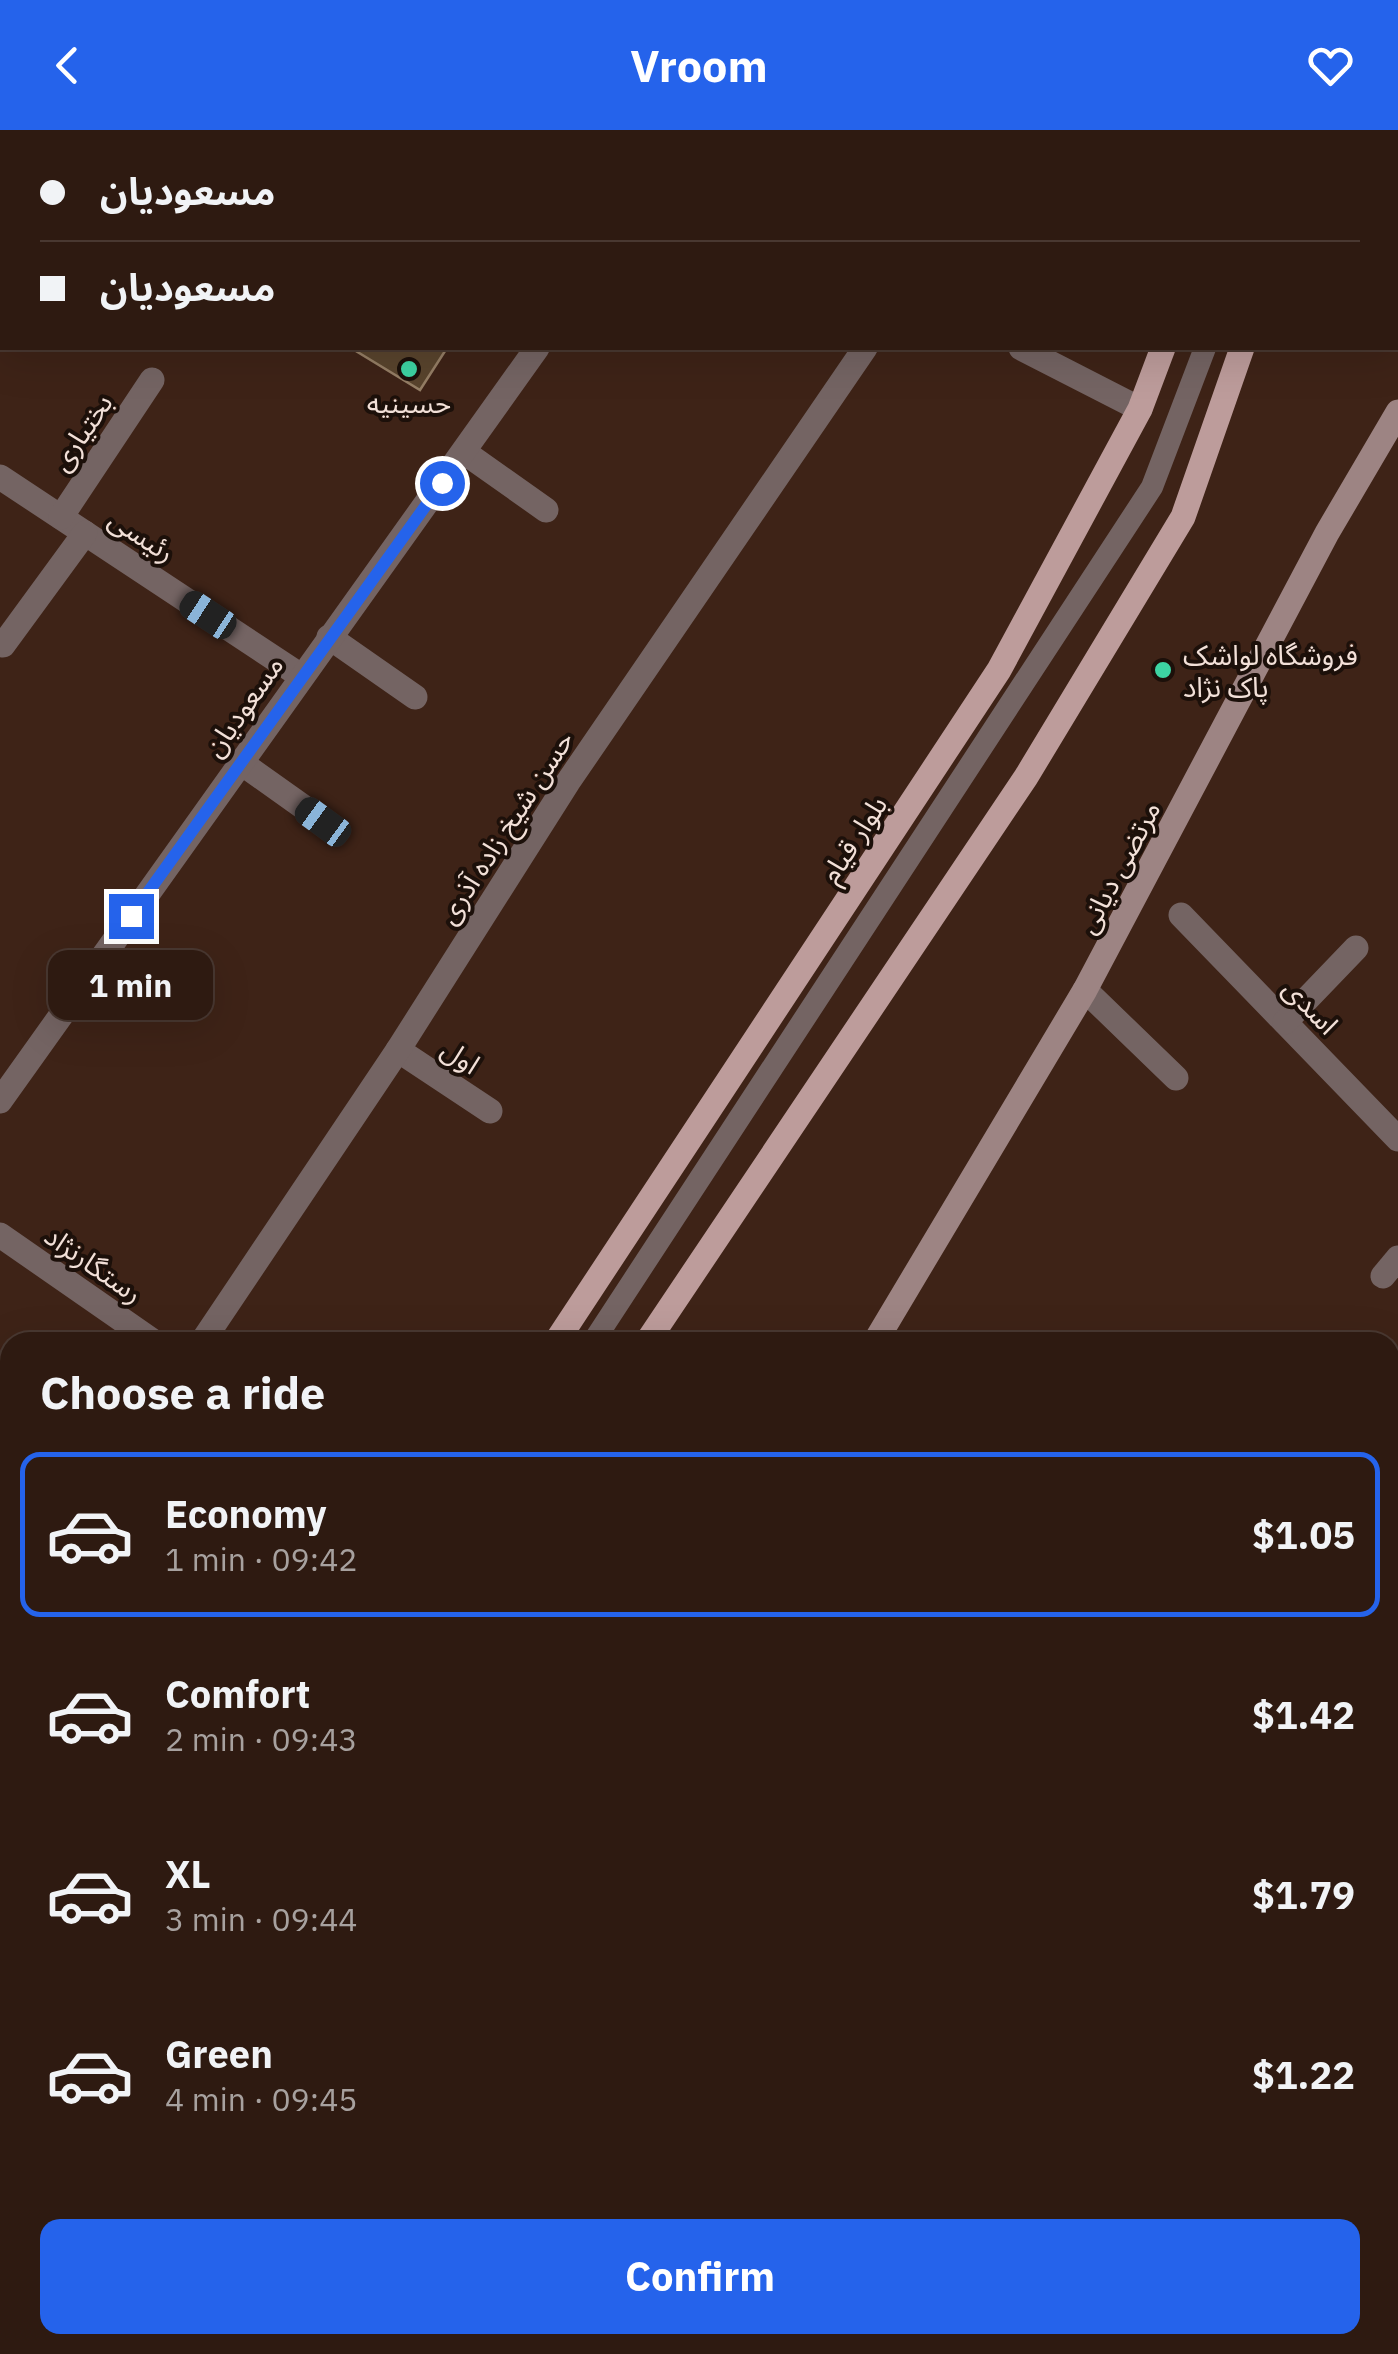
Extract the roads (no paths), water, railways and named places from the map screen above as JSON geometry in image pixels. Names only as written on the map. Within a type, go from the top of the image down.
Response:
[{"type":"main road","name":"بلوار قیام","points":[[563,1332],[999,670],[1140,410],[1162,350]]},
{"type":"main road","points":[[654,1332],[1026,777],[1183,517],[1241,350]]},
{"type":"street","name":"مسعودیان","points":[[0,1101],[536,350]]},
{"type":"street","name":"حسن شیخ زاده آذری","points":[[209,1332],[398,1050],[568,782],[864,350]]},
{"type":"street","points":[[1025,350],[1140,410]]},
{"type":"street","name":"بختیاری","points":[[60,517],[152,380]]},
{"type":"street","name":"مرتضی دیانی","points":[[881,1332],[1085,990],[1327,533],[1398,412]]},
{"type":"street","points":[[464,452],[546,510]]},
{"type":"street","name":"رئیسی","points":[[0,477],[301,676]]},
{"type":"street","points":[[2,645],[86,534]]},
{"type":"street","points":[[330,637],[415,697]]},
{"type":"street","points":[[240,762],[323,822]]},
{"type":"street","name":"اسدی","points":[[1181,916],[1398,1139]]},
{"type":"street","points":[[1285,1022],[1356,948]]},
{"type":"street","points":[[1085,990],[1176,1078]]},
{"type":"street","name":"اول","points":[[398,1050],[490,1111]]},
{"type":"street","name":"رستگارنژاد","points":[[0,1235],[140,1332]]},
{"type":"lane","points":[[600,1332],[1152,488],[1204,350]]},
{"type":"place","name":"حسینیه","points":[[409,369]]},
{"type":"place","name":"فروشگاه لواشک پاک نژاد","points":[[1163,670]]}]
